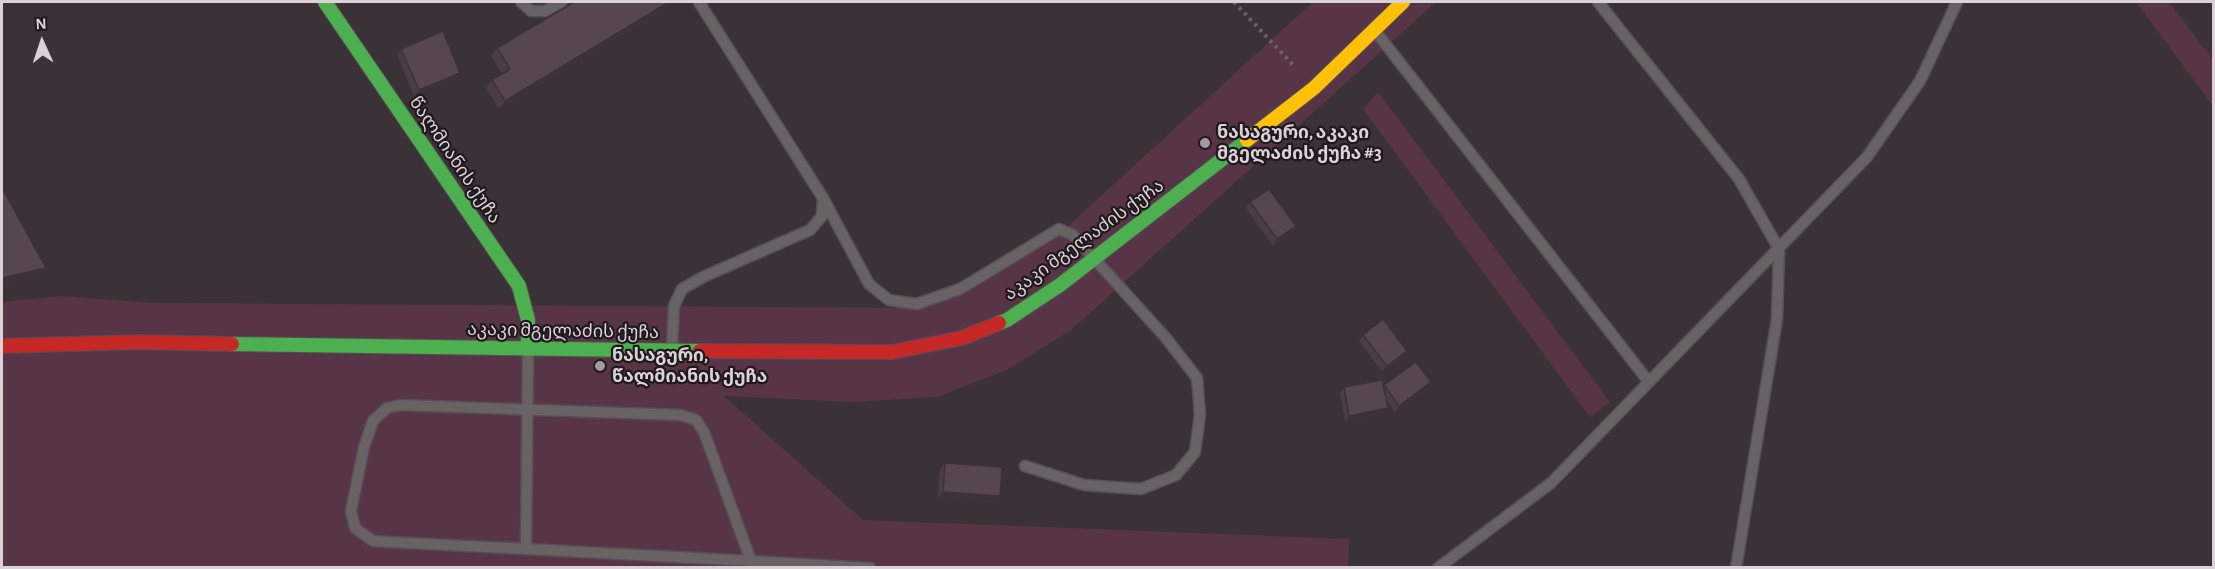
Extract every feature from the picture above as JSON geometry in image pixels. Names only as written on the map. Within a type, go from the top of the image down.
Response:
[{"type":"street","name":"წალმიანის ქუჩა","points":[[325,2],[519,286],[528,320],[528,349]]},
{"type":"street","name":"აკაკი მგელაძის ქუჩა","points":[[2,346],[139,342],[809,353],[892,352],[962,338],[1007,320],[1060,285],[1314,88],[1403,2]]},
{"type":"lane","points":[[521,2],[531,11],[545,11],[562,2]]},
{"type":"lane","points":[[699,2],[823,198],[869,284],[889,300],[917,303],[960,289],[1059,229],[1073,235],[1166,338],[1197,378],[1200,414],[1195,452],[1176,475],[1141,489],[1084,485],[1025,466]]},
{"type":"lane","points":[[1598,2],[1739,179],[1779,249],[1777,320],[1736,567]]},
{"type":"lane","points":[[1438,567],[1551,483],[1867,157],[1920,81],[1957,2]]},
{"type":"lane","points":[[1374,30],[1649,381]]},
{"type":"lane","points":[[672,351],[674,306],[682,289],[703,277],[810,230],[822,216],[823,198]]},
{"type":"lane","points":[[526,549],[528,349]]},
{"type":"lane","points":[[751,561],[704,432],[696,420],[680,415],[400,405],[387,408],[373,421],[364,447],[351,511],[355,528],[373,541],[751,561],[870,567]]},
{"type":"path","points":[[1234,2],[1314,88]]},
{"type":"shaded area","points":[[1313,2],[1436,2],[1071,330],[1007,370],[937,397],[853,402],[724,396],[863,520],[1349,539],[1348,567],[2,567],[2,302],[61,296],[152,303],[919,308],[970,288],[1068,226]]},
{"type":"shaded area","points":[[2136,2],[2169,2],[2213,60],[2213,106]]},
{"type":"shaded area","points":[[1378,92],[1610,402],[1590,417],[1363,109]]},
{"type":"building","points":[[574,2],[669,2],[505,101],[492,80],[510,69],[497,48]]},
{"type":"building","points":[[443,31],[460,73],[419,90],[401,49]]},
{"type":"building","points":[[2,188],[46,268],[2,278]]},
{"type":"building","points":[[1269,189],[1296,226],[1277,239],[1250,202]]},
{"type":"building","points":[[1383,319],[1407,351],[1387,366],[1363,335]]},
{"type":"building","points":[[1416,362],[1431,382],[1399,406],[1384,385]]},
{"type":"building","points":[[1382,380],[1388,408],[1349,416],[1344,387]]},
{"type":"building","points":[[945,463],[1002,467],[1000,496],[943,492]]},
{"type":"traffic: fast","points":[[325,2],[519,286],[528,320],[528,349]]},
{"type":"traffic: fast","points":[[999,323],[1060,285],[1247,140]]},
{"type":"traffic: fast","points":[[232,344],[700,351]]},
{"type":"traffic: slow","points":[[1247,140],[1314,88],[1403,2]]},
{"type":"traffic: jam","points":[[700,351],[892,352],[962,338],[999,323]]},
{"type":"traffic: jam","points":[[2,346],[139,342],[232,344]]},
{"type":"place","name":"ნასაგური, აკაკი მგელაძის ქუჩა #3","points":[[1205,143]]},
{"type":"place","name":"ნასაგური, წალმიანის ქუჩა","points":[[600,366]]}]
